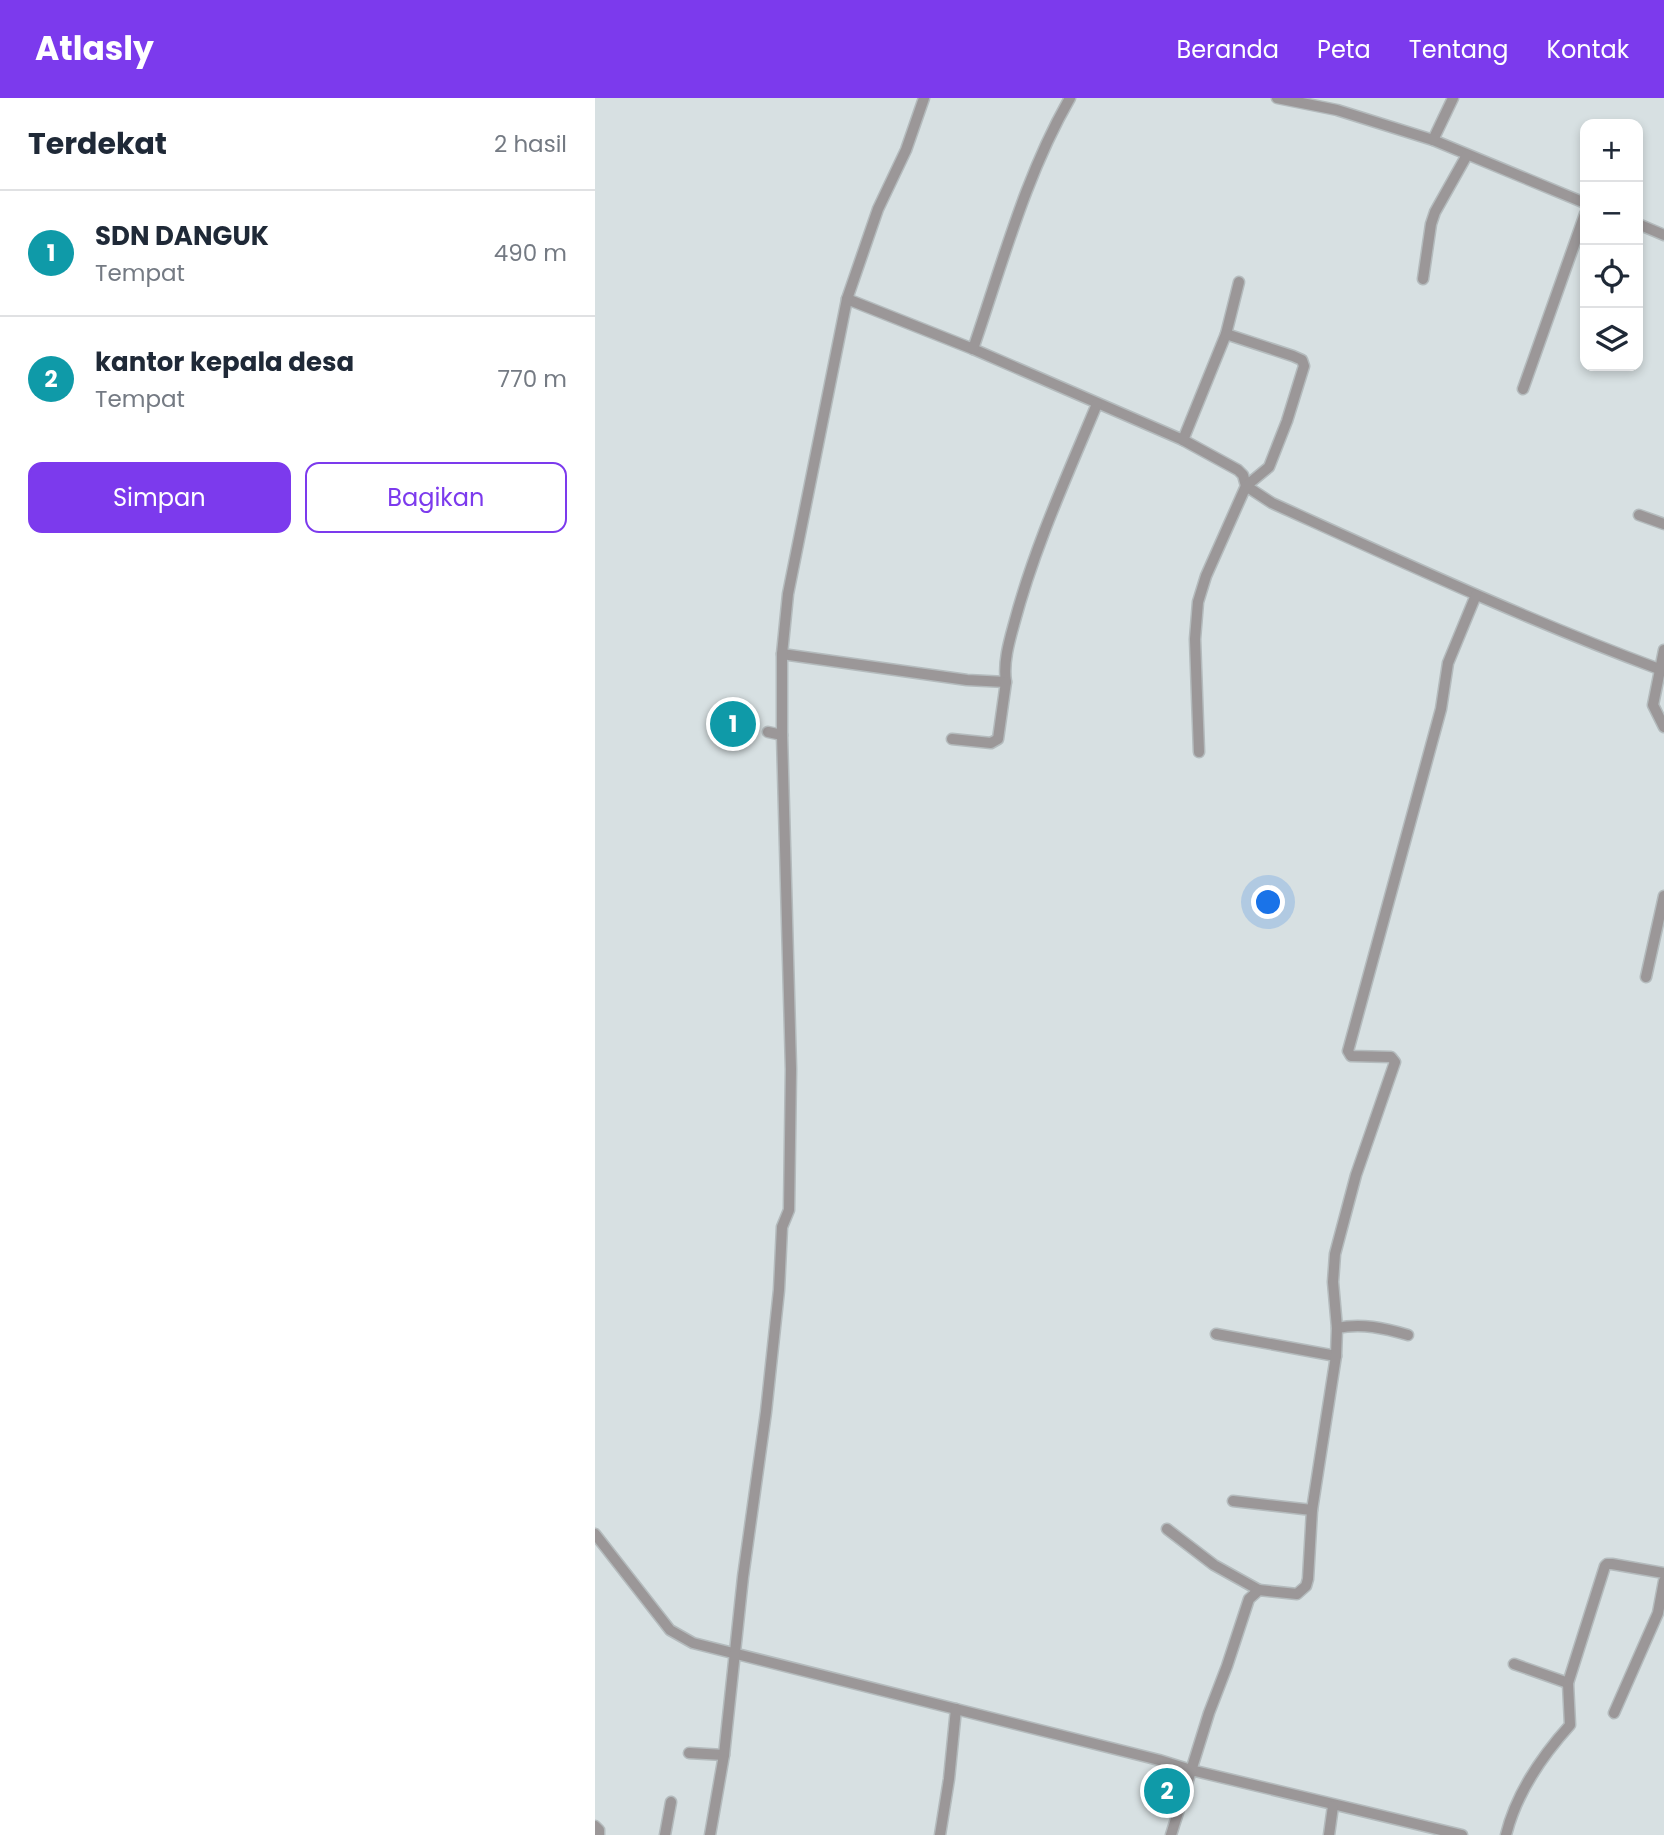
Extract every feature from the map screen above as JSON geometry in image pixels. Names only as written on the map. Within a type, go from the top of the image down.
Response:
[{"type":"street","points":[[710,1835],[724,1755],[743,1577],[766,1412],[779,1290],[782,1227],[789,1210],[791,1069],[782,735],[782,654],[787,594],[847,299],[878,209],[906,150],[924,98]]},
{"type":"street","points":[[973,349],[1030,181],[1051,131],[1070,98]]},
{"type":"street","points":[[1277,98],[1338,110],[1433,140],[1580,202]]},
{"type":"street","points":[[1433,140],[1453,98]]},
{"type":"street","points":[[1423,279],[1435,212],[1467,155]]},
{"type":"street","points":[[1643,226],[1664,234]]},
{"type":"street","points":[[1523,389],[1580,228]]},
{"type":"street","points":[[1183,440],[1226,334],[1239,282]]},
{"type":"street","points":[[847,299],[973,349],[1183,440],[1238,470],[1243,475],[1246,486],[1272,503],[1476,595],[1585,641],[1659,668]]},
{"type":"street","points":[[1199,752],[1195,639],[1198,602],[1206,576],[1246,486],[1269,467],[1287,421],[1304,363],[1293,356],[1226,334]]},
{"type":"street","points":[[952,738],[991,743],[998,739],[1009,645],[1032,563],[1097,404]]},
{"type":"street","points":[[1639,515],[1664,524]]},
{"type":"street","points":[[1167,1529],[1214,1565],[1259,1591],[1297,1594],[1306,1586],[1312,1510],[1336,1356],[1337,1328],[1333,1282],[1335,1254],[1356,1175],[1395,1062],[1391,1057],[1351,1056],[1347,1051],[1441,709],[1448,663],[1476,595]]},
{"type":"street","points":[[1663,721],[1654,705],[1664,650]]},
{"type":"street","points":[[782,654],[967,680],[1006,682]]},
{"type":"street","points":[[768,732],[782,735]]},
{"type":"street","points":[[1646,977],[1664,896]]},
{"type":"street","points":[[1337,1328],[1353,1325],[1374,1326],[1408,1335]]},
{"type":"street","points":[[1216,1334],[1336,1356]]},
{"type":"street","points":[[1233,1501],[1312,1510]]},
{"type":"street","points":[[595,1534],[670,1630],[693,1643],[1436,1832],[1462,1835]]},
{"type":"street","points":[[1506,1835],[1511,1813],[1537,1767],[1570,1725],[1568,1682],[1607,1564],[1664,1573]]},
{"type":"street","points":[[1614,1713],[1658,1613],[1664,1581]]},
{"type":"street","points":[[1171,1835],[1249,1599],[1259,1591]]},
{"type":"street","points":[[1514,1664],[1568,1682]]},
{"type":"street","points":[[940,1835],[949,1779],[955,1709]]},
{"type":"street","points":[[689,1753],[724,1755]]},
{"type":"street","points":[[665,1835],[671,1802]]},
{"type":"street","points":[[1329,1835],[1333,1806]]},
{"type":"street","points":[[595,1826],[599,1835]]},
{"type":"place","name":"SDN DANGUK","points":[[733,724]]},
{"type":"place","name":"kantor kepala desa","points":[[1167,1791]]}]
